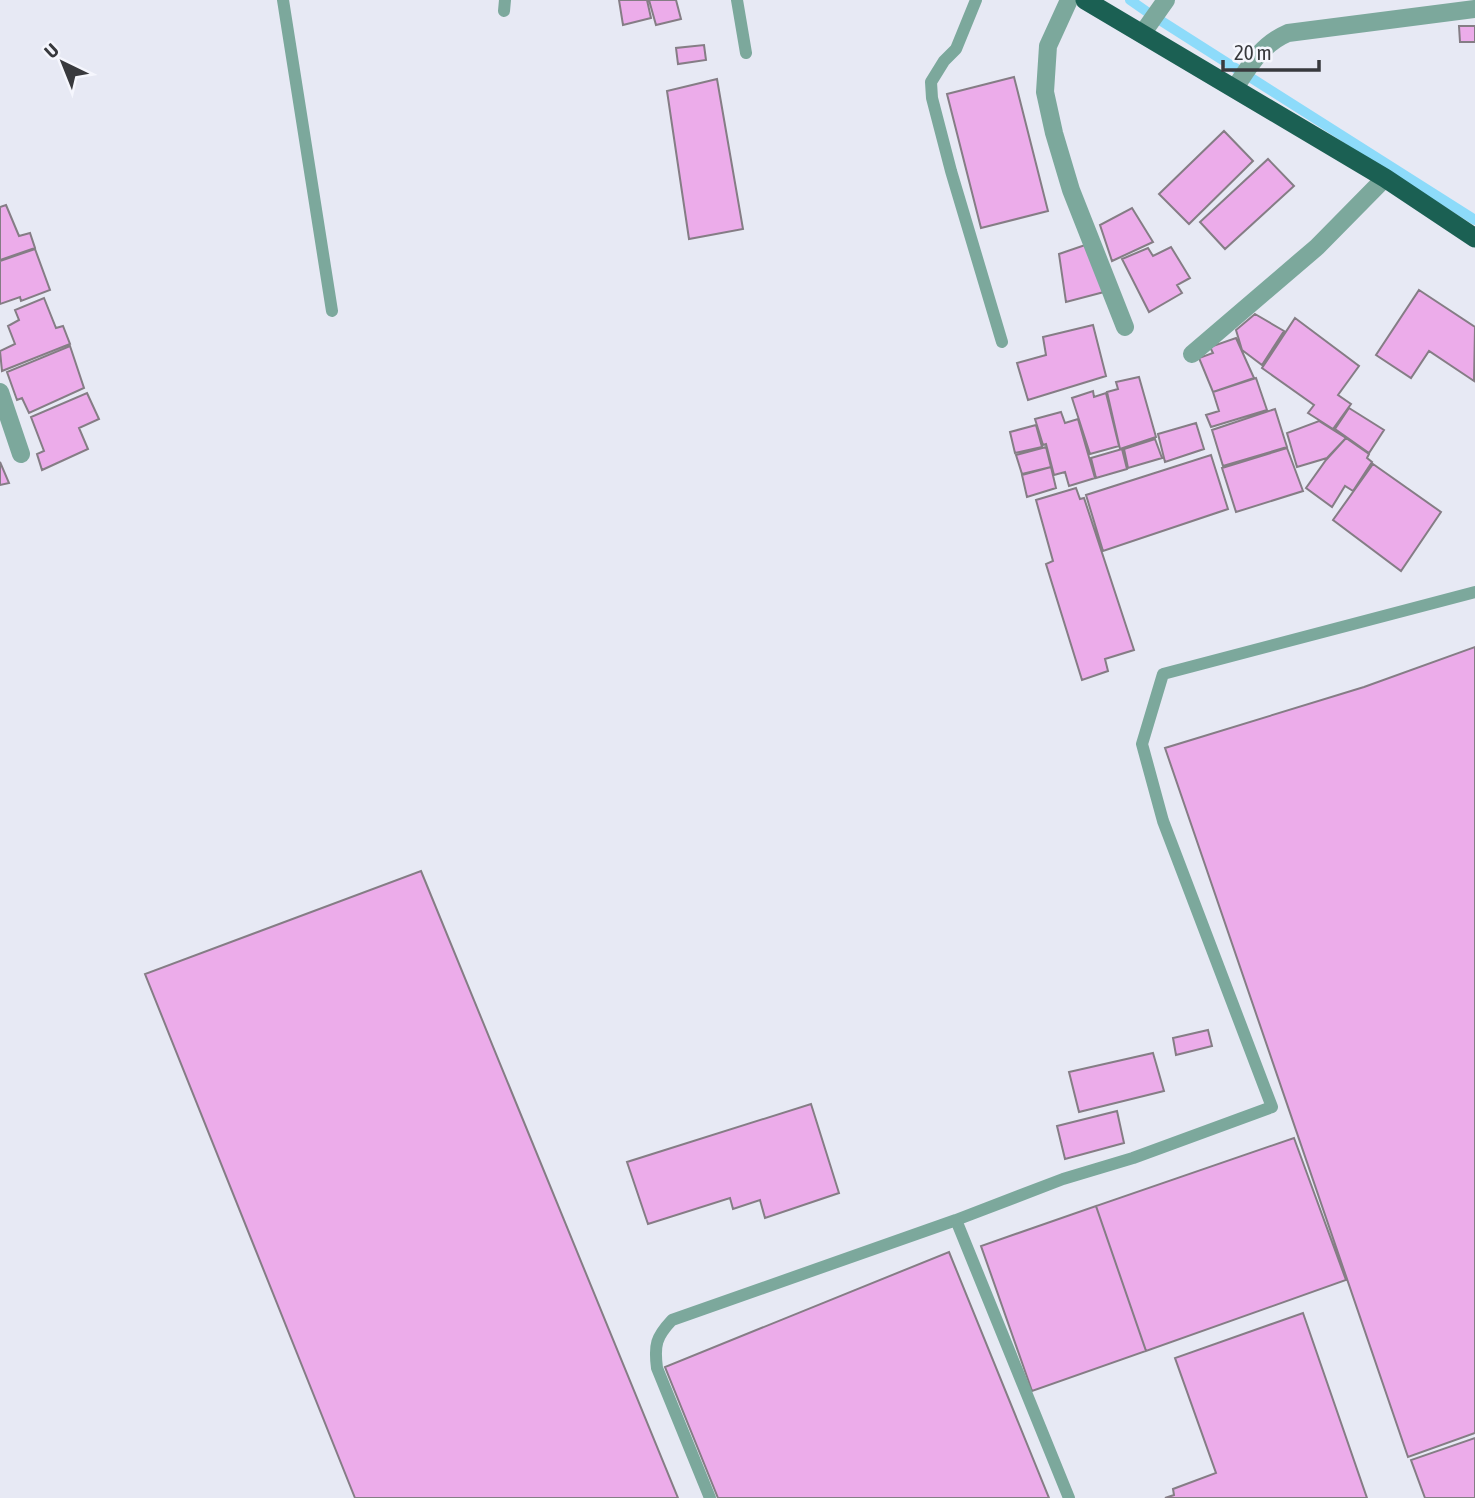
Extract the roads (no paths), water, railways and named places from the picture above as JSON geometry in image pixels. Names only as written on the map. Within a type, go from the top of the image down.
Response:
[{"type":"highway","points":[[1086,0],[1385,178],[1475,238]]},
{"type":"street","points":[[1069,0],[1048,46],[1045,92],[1071,190],[1125,327]]},
{"type":"street","points":[[1142,34],[1166,0]]},
{"type":"street","points":[[1235,88],[1254,59],[1273,40],[1288,33],[1475,9]]},
{"type":"street","points":[[1192,354],[1317,247],[1385,178]]},
{"type":"street","points":[[0,392],[21,454]]},
{"type":"lane","points":[[282,0],[332,311]]},
{"type":"lane","points":[[737,0],[746,53]]},
{"type":"lane","points":[[976,0],[956,49],[944,61],[931,82],[932,98],[1002,342]]},
{"type":"lane","points":[[710,1498],[657,1368],[655,1351],[660,1332],[672,1320],[1272,1107],[1163,821],[1142,744],[1163,674],[1475,592]]},
{"type":"lane","points":[[956,1220],[1069,1498]]},
{"type":"waterway","points":[[1130,0],[1153,16]]},
{"type":"waterway","points":[[1155,17],[1243,73]]},
{"type":"waterway","points":[[1245,74],[1475,220]]}]
